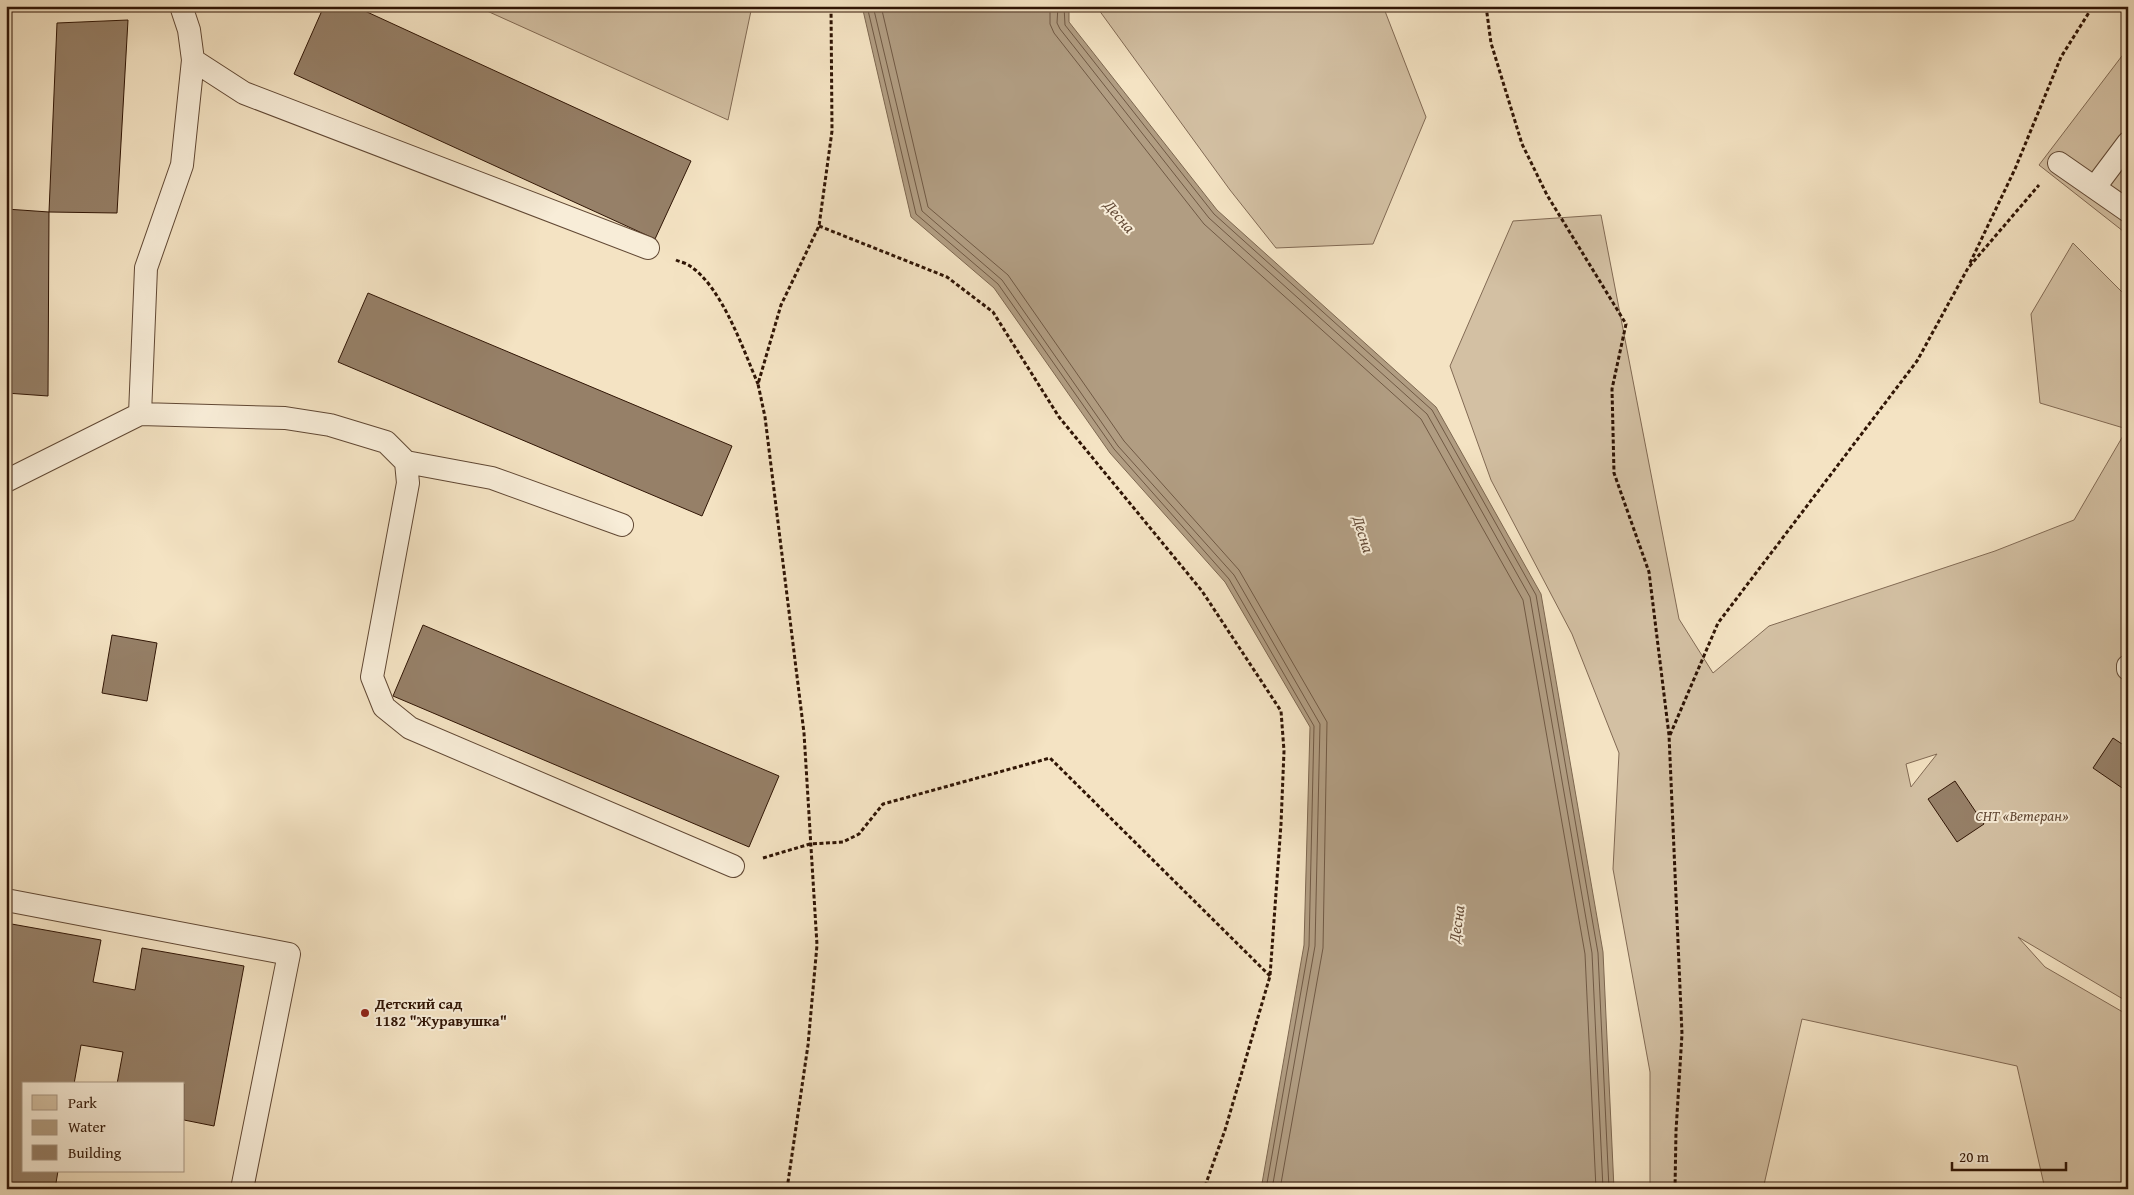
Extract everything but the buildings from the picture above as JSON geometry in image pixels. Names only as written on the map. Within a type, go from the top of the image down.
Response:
[{"type":"lane","points":[[140,414],[146,268],[182,165],[193,60],[189,30],[181,6]]},
{"type":"lane","points":[[193,60],[244,93],[648,248]]},
{"type":"lane","points":[[2095,187],[2128,143]]},
{"type":"lane","points":[[2059,163],[2128,211]]},
{"type":"lane","points":[[6,482],[140,414],[284,418],[330,425],[386,442],[406,462],[492,478],[622,525]]},
{"type":"lane","points":[[406,462],[408,483],[372,677],[384,707],[410,728],[733,866]]},
{"type":"lane","points":[[6,900],[289,954],[242,1189]]},
{"type":"path","points":[[758,384],[781,305],[819,226],[832,131],[831,6]]},
{"type":"path","points":[[1486,6],[1492,43],[1522,144],[1547,195],[1626,324],[1612,389],[1614,473],[1649,572],[1670,735],[1682,1034],[1674,1189]]},
{"type":"path","points":[[1670,735],[1718,623],[1916,361],[1968,268],[2015,169],[2061,56],[2093,6]]},
{"type":"path","points":[[1968,268],[2059,163]]},
{"type":"path","points":[[819,226],[947,277],[993,312],[1059,418],[1202,591],[1281,711],[1284,751],[1281,824],[1270,976],[1225,1130],[1204,1189]]},
{"type":"path","points":[[648,248],[691,266],[715,291],[730,318],[758,384],[765,417],[804,734],[817,945],[808,1045],[787,1189]]},
{"type":"path","points":[[733,866],[810,844],[843,842],[859,834],[883,804],[1050,758],[1270,976]]},
{"type":"green space","points":[[476,6],[752,6],[728,120]]},
{"type":"green space","points":[[1096,6],[1383,6],[1426,117],[1373,244],[1276,248],[1230,190]]},
{"type":"green space","points":[[2128,48],[2128,235],[2039,165]]},
{"type":"green space","name":"СНТ «Ветеран»","points":[[1601,215],[1679,619],[1713,673],[1769,626],[1995,551],[2074,520],[2127,429],[2040,403],[2031,314],[2073,243],[2128,298],[2128,1002],[2018,937],[2045,967],[2128,1015],[2128,1189],[2045,1189],[2017,1066],[1802,1019],[1763,1189],[1650,1189],[1650,1072],[1613,869],[1619,753],[1572,634],[1491,480],[1450,366],[1513,221]],"holes":[[[1937,754],[1911,787],[1906,764]]]},
{"type":"water","name":"Десна","points":[[862,6],[1069,6],[1069,22],[1217,210],[1436,407],[1541,594],[1603,952],[1614,1189],[1261,1189],[1304,945],[1310,727],[1225,582],[1110,453],[994,288],[911,217]]},
{"type":"place","name":"Детский сад 1182 \"Журавушка\"","points":[[365,1013]]}]
